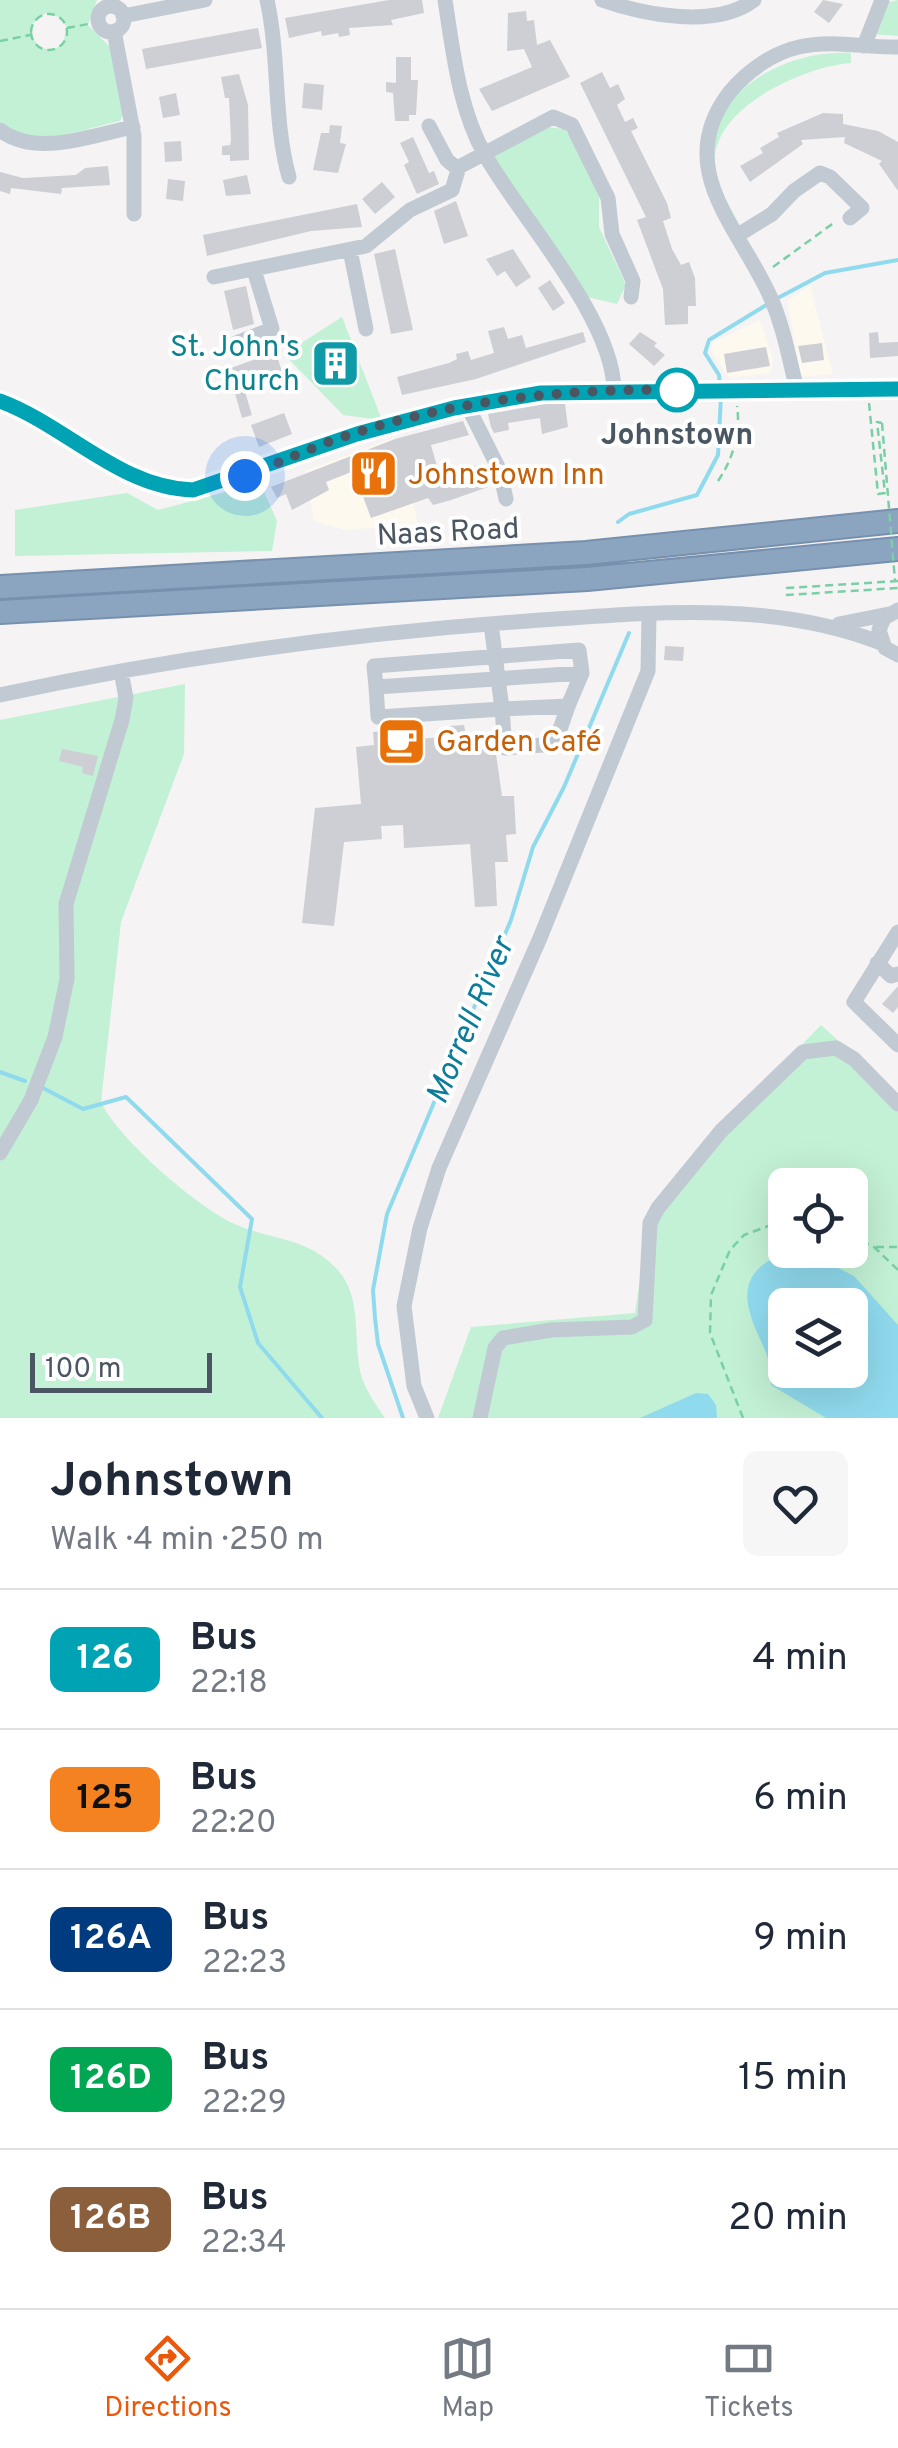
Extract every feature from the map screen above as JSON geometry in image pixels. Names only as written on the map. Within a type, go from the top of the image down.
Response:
[{"type":"highway","name":"Naas Road","points":[[0,587],[586,553],[898,522]]},
{"type":"highway","name":"Naas Road","points":[[0,612],[588,578],[898,548]]},
{"type":"street","points":[[123,16],[205,0]]},
{"type":"street","points":[[268,0],[280,69],[281,129],[289,177]]},
{"type":"street","points":[[445,0],[460,90],[483,152],[593,326],[609,362],[614,389]]},
{"type":"street","points":[[602,0],[627,9],[710,16],[744,8],[754,0]]},
{"type":"street","points":[[864,46],[882,0]]},
{"type":"street","points":[[108,3],[123,16],[122,26],[114,31],[98,22],[108,3]]},
{"type":"street","points":[[114,31],[132,127],[134,214]]},
{"type":"street","points":[[798,390],[776,309],[705,169],[704,143],[727,96],[743,77],[797,47],[834,43],[898,47]]},
{"type":"street","points":[[214,278],[350,250],[378,240],[410,210],[452,190],[458,169],[553,117],[572,125],[608,198],[612,234],[634,282],[631,298]]},
{"type":"street","points":[[429,126],[448,163],[458,169]]},
{"type":"street","points":[[0,130],[19,142],[36,145],[132,127]]},
{"type":"street","points":[[738,235],[772,214],[794,191],[820,174],[830,177],[862,208],[850,218]]},
{"type":"street","points":[[350,250],[366,329]]},
{"type":"street","points":[[236,343],[272,330],[254,270]]},
{"type":"street","points":[[0,402],[36,417],[139,480],[171,490],[193,490],[245,476],[334,440],[468,405],[541,393],[614,389],[898,389]]},
{"type":"street","points":[[468,405],[500,471],[506,499]]},
{"type":"street","points":[[836,625],[893,612]]},
{"type":"street","points":[[882,643],[879,630],[893,612]]},
{"type":"street","points":[[428,1418],[414,1386],[404,1306],[420,1228],[439,1168],[540,938],[648,672],[649,614]]},
{"type":"street","points":[[0,695],[121,671],[361,634],[649,614],[746,614],[836,625],[882,643],[898,655]]},
{"type":"street","points":[[492,624],[495,656],[502,708],[505,748],[555,744],[582,673],[579,650],[495,656],[374,666],[378,717],[502,708],[568,706]]},
{"type":"street","points":[[0,1153],[31,1100],[55,1037],[67,978],[66,904],[122,720],[126,698],[121,671]]},
{"type":"street","points":[[376,687],[582,673]]},
{"type":"street","points":[[898,932],[854,1002],[898,1045]]},
{"type":"street","points":[[876,963],[891,976],[898,974]]},
{"type":"street","points":[[480,1418],[495,1348],[503,1338],[551,1330],[632,1327],[645,1320],[650,1223],[658,1208],[721,1131],[803,1052],[836,1048],[854,1058],[898,1104]]},
{"type":"path","points":[[46,14],[57,16],[67,28],[65,40],[50,50],[39,46],[32,35],[36,20],[46,14]]},
{"type":"path","points":[[67,28],[98,22]]},
{"type":"path","points":[[0,42],[32,35]]},
{"type":"path","points":[[759,275],[788,261],[824,228],[850,218]]},
{"type":"path","points":[[718,481],[732,454],[740,424],[730,391]]},
{"type":"path","points":[[883,400],[868,399],[878,494],[884,493],[877,422],[882,422],[896,581],[787,588],[787,595],[898,588]]},
{"type":"path","points":[[743,1418],[710,1334],[711,1295],[730,1250],[744,1235],[768,1226]]},
{"type":"path","points":[[868,1244],[898,1270]]},
{"type":"path","points":[[874,1247],[898,1248]]},
{"type":"shaded area","points":[[810,286],[833,374],[801,377],[787,300]]},
{"type":"shaded area","points":[[760,320],[773,359],[771,373],[729,378],[711,351],[713,342]]},
{"type":"shaded area","points":[[395,437],[418,525],[345,530],[314,521],[305,471]]},
{"type":"green space","points":[[0,0],[97,0],[88,25],[111,48],[124,114],[120,121],[42,137],[12,131],[0,122]],"holes":[[[46,13],[62,18],[67,29],[62,45],[52,50],[41,48],[30,35],[32,24]]]},
{"type":"green space","points":[[898,0],[898,36],[874,34],[889,2]]},
{"type":"green space","points":[[851,53],[851,63],[810,72],[764,94],[727,126],[717,146],[715,167],[721,189],[739,224],[736,223],[716,189],[710,157],[715,128],[731,102],[754,81],[783,65],[816,55]]},
{"type":"green space","points":[[547,127],[564,129],[569,135],[599,195],[599,227],[626,285],[617,304],[587,297],[495,162],[493,153]]},
{"type":"green space","points":[[342,317],[382,420],[343,415],[284,354]]},
{"type":"green space","points":[[260,483],[277,521],[272,551],[15,556],[15,510],[127,493],[158,510]]},
{"type":"green space","points":[[185,684],[184,754],[121,922],[101,1102],[141,1153],[202,1204],[237,1225],[313,1250],[335,1267],[354,1306],[362,1378],[385,1418],[0,1418],[0,720]]},
{"type":"green space","points":[[821,1025],[898,1095],[898,1418],[438,1418],[471,1327],[635,1313],[650,1210],[683,1167]]},
{"type":"water","points":[[768,1261],[768,1268],[838,1268],[854,1276],[865,1288],[768,1288],[768,1360],[747,1295],[749,1283]]},
{"type":"water","points":[[868,1292],[898,1325],[898,1418],[826,1418],[776,1388],[868,1388]]},
{"type":"water","points":[[696,1393],[708,1394],[716,1405],[717,1418],[640,1418]]},
{"type":"building","points":[[389,0],[422,0],[424,13],[391,20],[393,25],[349,28],[350,35],[322,36],[321,31],[289,38],[285,18]]},
{"type":"building","points":[[823,0],[843,4],[829,23],[814,12]]},
{"type":"building","points":[[526,11],[527,21],[534,20],[537,45],[550,40],[570,77],[492,111],[479,89],[532,67],[524,49],[507,51],[508,13]]},
{"type":"building","points":[[258,28],[262,48],[146,69],[142,49]]},
{"type":"building","points":[[396,57],[411,57],[411,80],[418,80],[416,115],[409,115],[409,121],[395,121],[393,93],[386,92],[386,82],[396,83]]},
{"type":"building","points":[[602,72],[610,88],[618,84],[625,99],[617,105],[625,122],[633,118],[638,128],[631,131],[667,203],[671,218],[663,221],[672,249],[681,265],[689,262],[695,278],[696,306],[688,306],[688,324],[665,325],[663,289],[637,220],[646,217],[580,83]]},
{"type":"building","points":[[239,74],[248,105],[249,160],[230,161],[230,155],[222,155],[222,146],[230,145],[231,140],[229,98],[225,98],[221,77]]},
{"type":"building","points":[[304,83],[324,85],[322,110],[302,108]]},
{"type":"building","points":[[176,93],[180,115],[163,118],[159,97]]},
{"type":"building","points":[[823,113],[843,114],[843,124],[878,131],[898,142],[898,191],[879,164],[882,161],[844,143],[845,137],[801,140],[803,144],[750,182],[740,166],[763,153],[760,148],[779,137],[777,133]]},
{"type":"building","points":[[330,125],[342,126],[340,143],[346,144],[338,173],[313,170],[321,133],[329,133]]},
{"type":"building","points":[[413,137],[429,173],[434,171],[439,184],[417,194],[404,165],[409,162],[400,143]]},
{"type":"building","points":[[181,141],[182,161],[165,162],[164,142]]},
{"type":"building","points":[[108,166],[110,185],[62,188],[61,194],[11,188],[10,194],[0,191],[0,172],[23,178],[76,175],[85,168]]},
{"type":"building","points":[[247,175],[251,194],[226,196],[223,180]]},
{"type":"building","points":[[168,179],[185,181],[183,201],[166,199]]},
{"type":"building","points":[[382,182],[395,197],[375,214],[362,199]]},
{"type":"building","points":[[456,201],[468,236],[444,244],[434,211]]},
{"type":"building","points":[[357,204],[362,227],[311,231],[207,256],[203,235]]},
{"type":"building","points":[[395,249],[413,330],[391,334],[374,254]]},
{"type":"building","points":[[513,249],[531,277],[516,287],[505,271],[497,276],[486,259]]},
{"type":"building","points":[[550,280],[565,303],[553,311],[538,288]]},
{"type":"building","points":[[246,286],[254,324],[233,330],[224,291]]},
{"type":"building","points":[[504,327],[508,339],[522,335],[526,348],[583,332],[586,342],[476,379],[402,395],[397,377],[449,363],[457,359],[456,354],[468,351],[471,360],[494,353],[488,331]]},
{"type":"building","points":[[640,332],[657,343],[654,346],[665,355],[654,366],[629,344]]},
{"type":"building","points":[[878,332],[879,343],[898,342],[898,356],[870,358],[869,333]]},
{"type":"building","points":[[822,343],[824,360],[802,363],[798,346]]},
{"type":"building","points":[[766,347],[770,366],[727,373],[724,354]]},
{"type":"building","name":"St. John's Church","points":[[327,349],[351,367],[344,377],[319,359]]},
{"type":"building","points":[[276,352],[283,376],[243,385],[252,415],[242,418],[228,369]]},
{"type":"building","points":[[565,404],[568,427],[542,434],[540,418],[508,423],[509,430],[494,433],[491,427],[488,414]]},
{"type":"building","points":[[284,413],[292,434],[259,447],[251,425]]},
{"type":"building","points":[[463,421],[469,435],[431,445],[440,477],[481,464],[488,487],[451,500],[433,505],[428,498],[371,518],[361,491],[366,489],[359,469],[326,482],[329,490],[292,510],[286,494],[277,498],[271,487],[395,439]]},
{"type":"building","points":[[665,646],[684,647],[683,661],[664,660]]},
{"type":"building","points":[[464,725],[466,735],[493,733],[502,796],[514,796],[516,834],[506,835],[508,862],[495,862],[497,906],[475,907],[470,844],[404,848],[403,825],[381,826],[382,839],[344,842],[334,926],[302,923],[315,808],[361,804],[356,747],[374,745],[373,732],[419,728],[420,739],[450,736],[449,726]]},
{"type":"building","points":[[62,749],[98,756],[93,776],[82,773],[83,767],[59,761]]},
{"type":"building","points":[[898,986],[898,1007],[893,1013],[882,1004]]},
{"type":"waterway","points":[[776,299],[825,273],[898,260]]},
{"type":"waterway","points":[[720,386],[719,375],[705,353],[709,340],[768,304]]},
{"type":"waterway","points":[[618,522],[629,514],[697,495],[718,455],[721,396]]},
{"type":"waterway","name":"Morrell River","points":[[403,1418],[378,1344],[375,1318],[373,1290],[387,1214],[511,920],[533,847],[564,787],[629,633]]},
{"type":"waterway","points":[[0,1072],[25,1081]]},
{"type":"waterway","points":[[43,1088],[83,1109],[126,1097],[252,1219],[240,1287],[258,1343],[322,1418]]},
{"type":"bus line","name":"126","points":[[0,401],[36,417],[139,480],[171,490],[193,490],[265,469],[334,440],[454,408],[541,393],[614,389],[898,389]]},
{"type":"place","name":"St. John's Church","points":[[335,363]]},
{"type":"place","name":"Johnstown","points":[[677,390]]},
{"type":"place","name":"Johnstown Inn","points":[[373,474]]},
{"type":"place","name":"Garden Café","points":[[401,741]]},
{"type":"route","points":[[245,476],[334,440],[454,408],[541,393],[677,390]]}]
